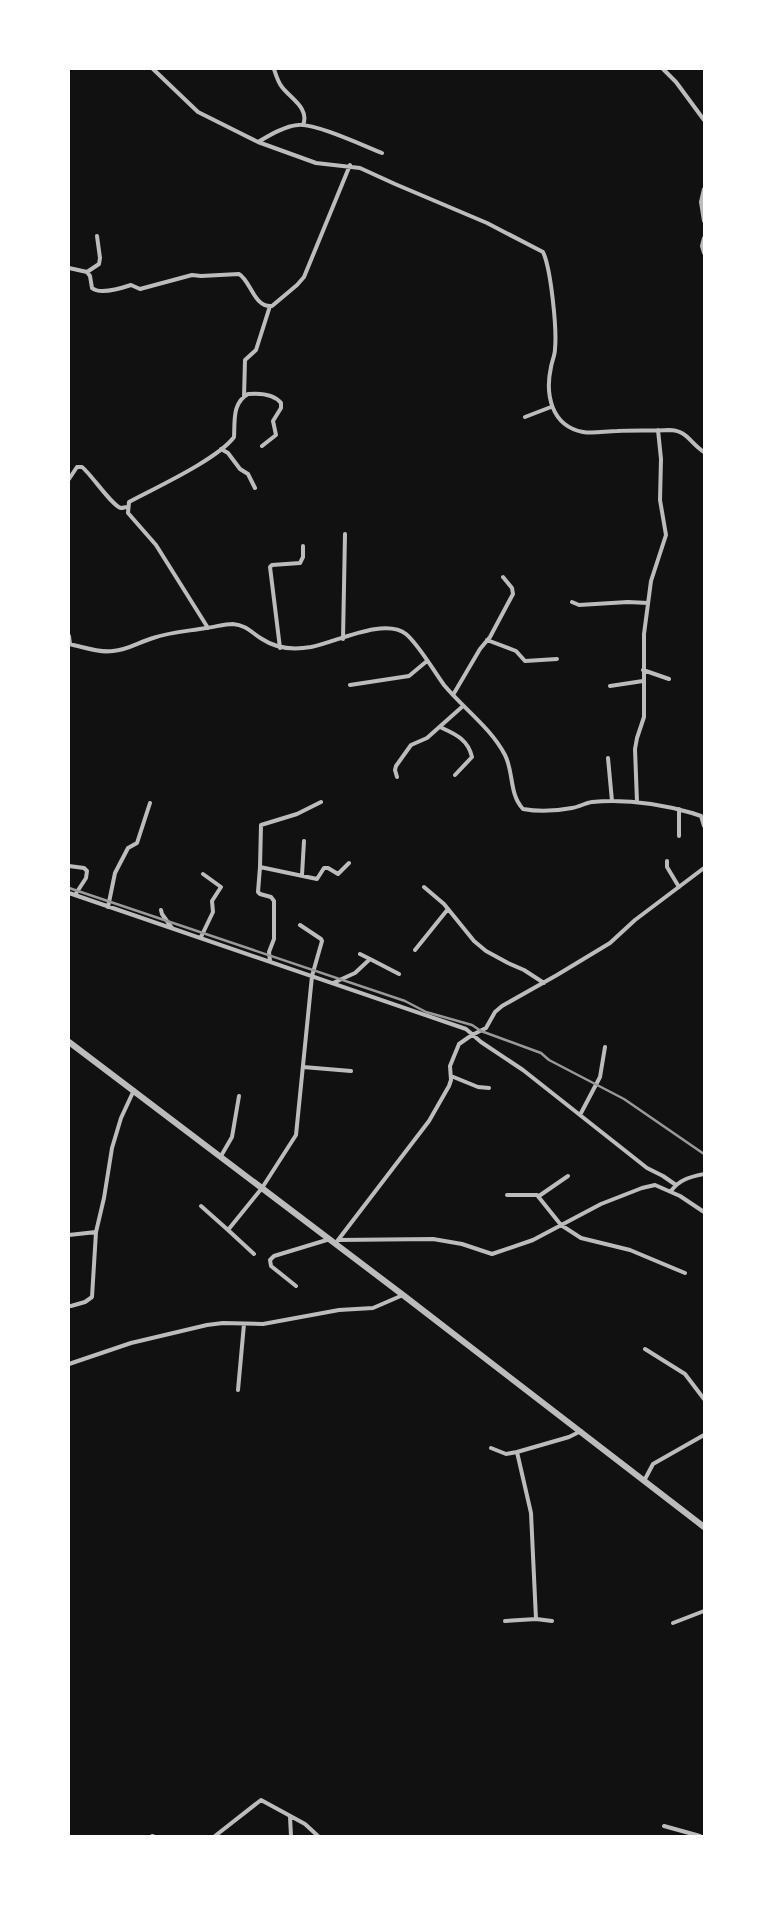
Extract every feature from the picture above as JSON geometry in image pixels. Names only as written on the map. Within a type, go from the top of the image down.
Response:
[{"type":"street","points":[[153,69],[198,112],[258,142],[316,163],[350,165],[373,173],[395,184],[488,223],[543,252],[549,283],[555,336],[555,350],[550,367],[549,398],[556,415],[565,424],[583,432],[658,430],[681,431],[696,447],[704,452]]},
{"type":"street","points":[[274,69],[280,85],[294,99],[304,114],[303,124]]},
{"type":"street","points":[[663,69],[676,82],[704,120]]},
{"type":"street","points":[[258,142],[292,126],[303,124],[310,125],[382,153]]},
{"type":"street","points":[[208,628],[156,545],[128,513],[127,507],[129,502],[207,459],[221,449],[234,436],[233,417],[244,397],[245,360],[256,350],[270,306],[297,285],[304,277],[350,165]]},
{"type":"street","points":[[704,189],[700,202],[704,221]]},
{"type":"street","points":[[87,272],[99,264],[100,258],[97,236]]},
{"type":"street","points":[[704,238],[702,246],[704,253]]},
{"type":"street","points":[[69,268],[87,272],[90,276],[92,288],[97,291],[118,289],[131,284],[140,289],[192,275],[239,274],[244,278],[251,292],[265,305],[270,306]]},
{"type":"street","points":[[244,397],[248,394],[263,394],[278,399],[281,403],[273,421],[276,435],[262,446]]},
{"type":"street","points":[[525,417],[552,407]]},
{"type":"street","points":[[637,802],[635,749],[644,717],[644,634],[651,581],[666,535],[660,500],[661,459],[658,430]]},
{"type":"street","points":[[221,449],[228,453],[240,470],[248,474],[255,488]]},
{"type":"street","points":[[69,479],[77,467],[82,467],[99,484],[113,503],[120,508],[127,507]]},
{"type":"street","points":[[343,638],[345,534]]},
{"type":"street","points":[[280,648],[270,567],[272,565],[300,563],[303,558],[303,546]]},
{"type":"street","points":[[453,695],[513,594],[510,584],[503,577]]},
{"type":"street","points":[[572,602],[579,605],[628,602],[648,603]]},
{"type":"street","points":[[69,636],[70,644],[100,651],[113,652],[122,650],[154,637],[233,624],[246,627],[266,642],[280,648],[300,649],[377,628],[395,628],[408,635],[453,695],[500,746],[506,757],[517,802],[523,809],[544,811],[572,808],[590,803],[612,801],[637,802],[679,809],[701,816]]},
{"type":"street","points":[[487,640],[516,651],[525,661],[557,659]]},
{"type":"street","points":[[350,684],[409,676],[427,661]]},
{"type":"street","points":[[643,670],[670,679]]},
{"type":"street","points":[[610,686],[644,681]]},
{"type":"street","points":[[397,777],[395,770],[396,766],[411,745],[427,738],[463,706]]},
{"type":"street","points":[[440,726],[459,736],[470,751],[472,757],[456,775]]},
{"type":"street","points":[[608,758],[612,801]]},
{"type":"street","points":[[270,961],[269,952],[274,939],[274,901],[272,897],[260,894],[258,892],[261,825],[297,814],[321,802]]},
{"type":"street","points":[[108,907],[115,873],[128,848],[137,843],[150,803]]},
{"type":"street","points":[[679,809],[679,836]]},
{"type":"street","points":[[701,816],[704,812]]},
{"type":"street","points":[[701,816],[704,826]]},
{"type":"street","points":[[302,875],[304,840]]},
{"type":"street","points":[[667,861],[667,867],[679,887]]},
{"type":"street","points":[[260,867],[317,879],[324,868],[328,868],[335,874],[338,874],[348,863]]},
{"type":"street","points":[[69,866],[84,868],[87,871],[86,878],[75,895]]},
{"type":"street","points":[[336,1242],[429,1121],[450,1086],[450,1066],[454,1053],[459,1044],[486,1028],[495,1012],[502,1006],[544,983],[610,943],[635,920],[704,868]]},
{"type":"street","points":[[201,937],[213,912],[212,901],[221,887],[203,874]]},
{"type":"street","points":[[424,887],[448,909],[474,941],[486,951],[524,970],[544,983]]},
{"type":"street","points":[[69,893],[466,1029],[472,1035],[524,1070],[647,1168],[676,1184]]},
{"type":"street","points":[[415,950],[448,909]]},
{"type":"street","points":[[161,910],[162,914],[172,928]]},
{"type":"street","points":[[228,1230],[262,1188],[296,1135],[312,976],[322,941],[300,925]]},
{"type":"street","points":[[360,954],[399,974]]},
{"type":"street","points":[[333,983],[355,973],[370,959]]},
{"type":"street","points":[[69,1042],[336,1242],[704,1527]]},
{"type":"street","points":[[580,1116],[600,1077],[605,1048]]},
{"type":"street","points":[[303,1068],[351,1071]]},
{"type":"street","points":[[451,1076],[478,1087],[489,1088]]},
{"type":"street","points":[[71,1306],[84,1302],[92,1297],[96,1232],[104,1198],[112,1148],[121,1118],[134,1090]]},
{"type":"street","points":[[221,1156],[232,1137],[239,1096]]},
{"type":"street","points":[[671,1191],[676,1184],[685,1179],[704,1174]]},
{"type":"street","points":[[507,1195],[539,1196],[568,1176]]},
{"type":"street","points":[[336,1242],[433,1239],[462,1244],[492,1254],[526,1243],[601,1204],[650,1186],[658,1186],[671,1191],[690,1201],[704,1212]]},
{"type":"street","points":[[539,1196],[561,1225],[585,1241],[630,1250],[685,1273]]},
{"type":"street","points":[[201,1206],[254,1254]]},
{"type":"street","points":[[69,1235],[96,1232]]},
{"type":"street","points":[[296,1286],[271,1266],[270,1260],[274,1256],[330,1239]]},
{"type":"street","points":[[69,1364],[131,1343],[174,1332],[223,1323],[269,1324],[339,1310],[373,1308],[403,1295]]},
{"type":"street","points":[[238,1390],[244,1324]]},
{"type":"street","points":[[645,1349],[684,1374],[704,1399]]},
{"type":"street","points":[[491,1448],[506,1454],[517,1452],[570,1438],[580,1431]]},
{"type":"street","points":[[644,1481],[653,1464],[704,1435]]},
{"type":"street","points":[[517,1452],[531,1513],[536,1619]]},
{"type":"street","points":[[673,1623],[704,1611]]},
{"type":"street","points":[[505,1621],[536,1619],[552,1621]]},
{"type":"street","points":[[215,1836],[261,1800],[305,1824],[318,1836]]},
{"type":"street","points":[[290,1817],[291,1836]]},
{"type":"street","points":[[664,1826],[700,1836]]},
{"type":"railway","points":[[69,888],[405,1001],[426,1012],[472,1025],[481,1031],[541,1053],[549,1060],[624,1099],[704,1154]]}]
